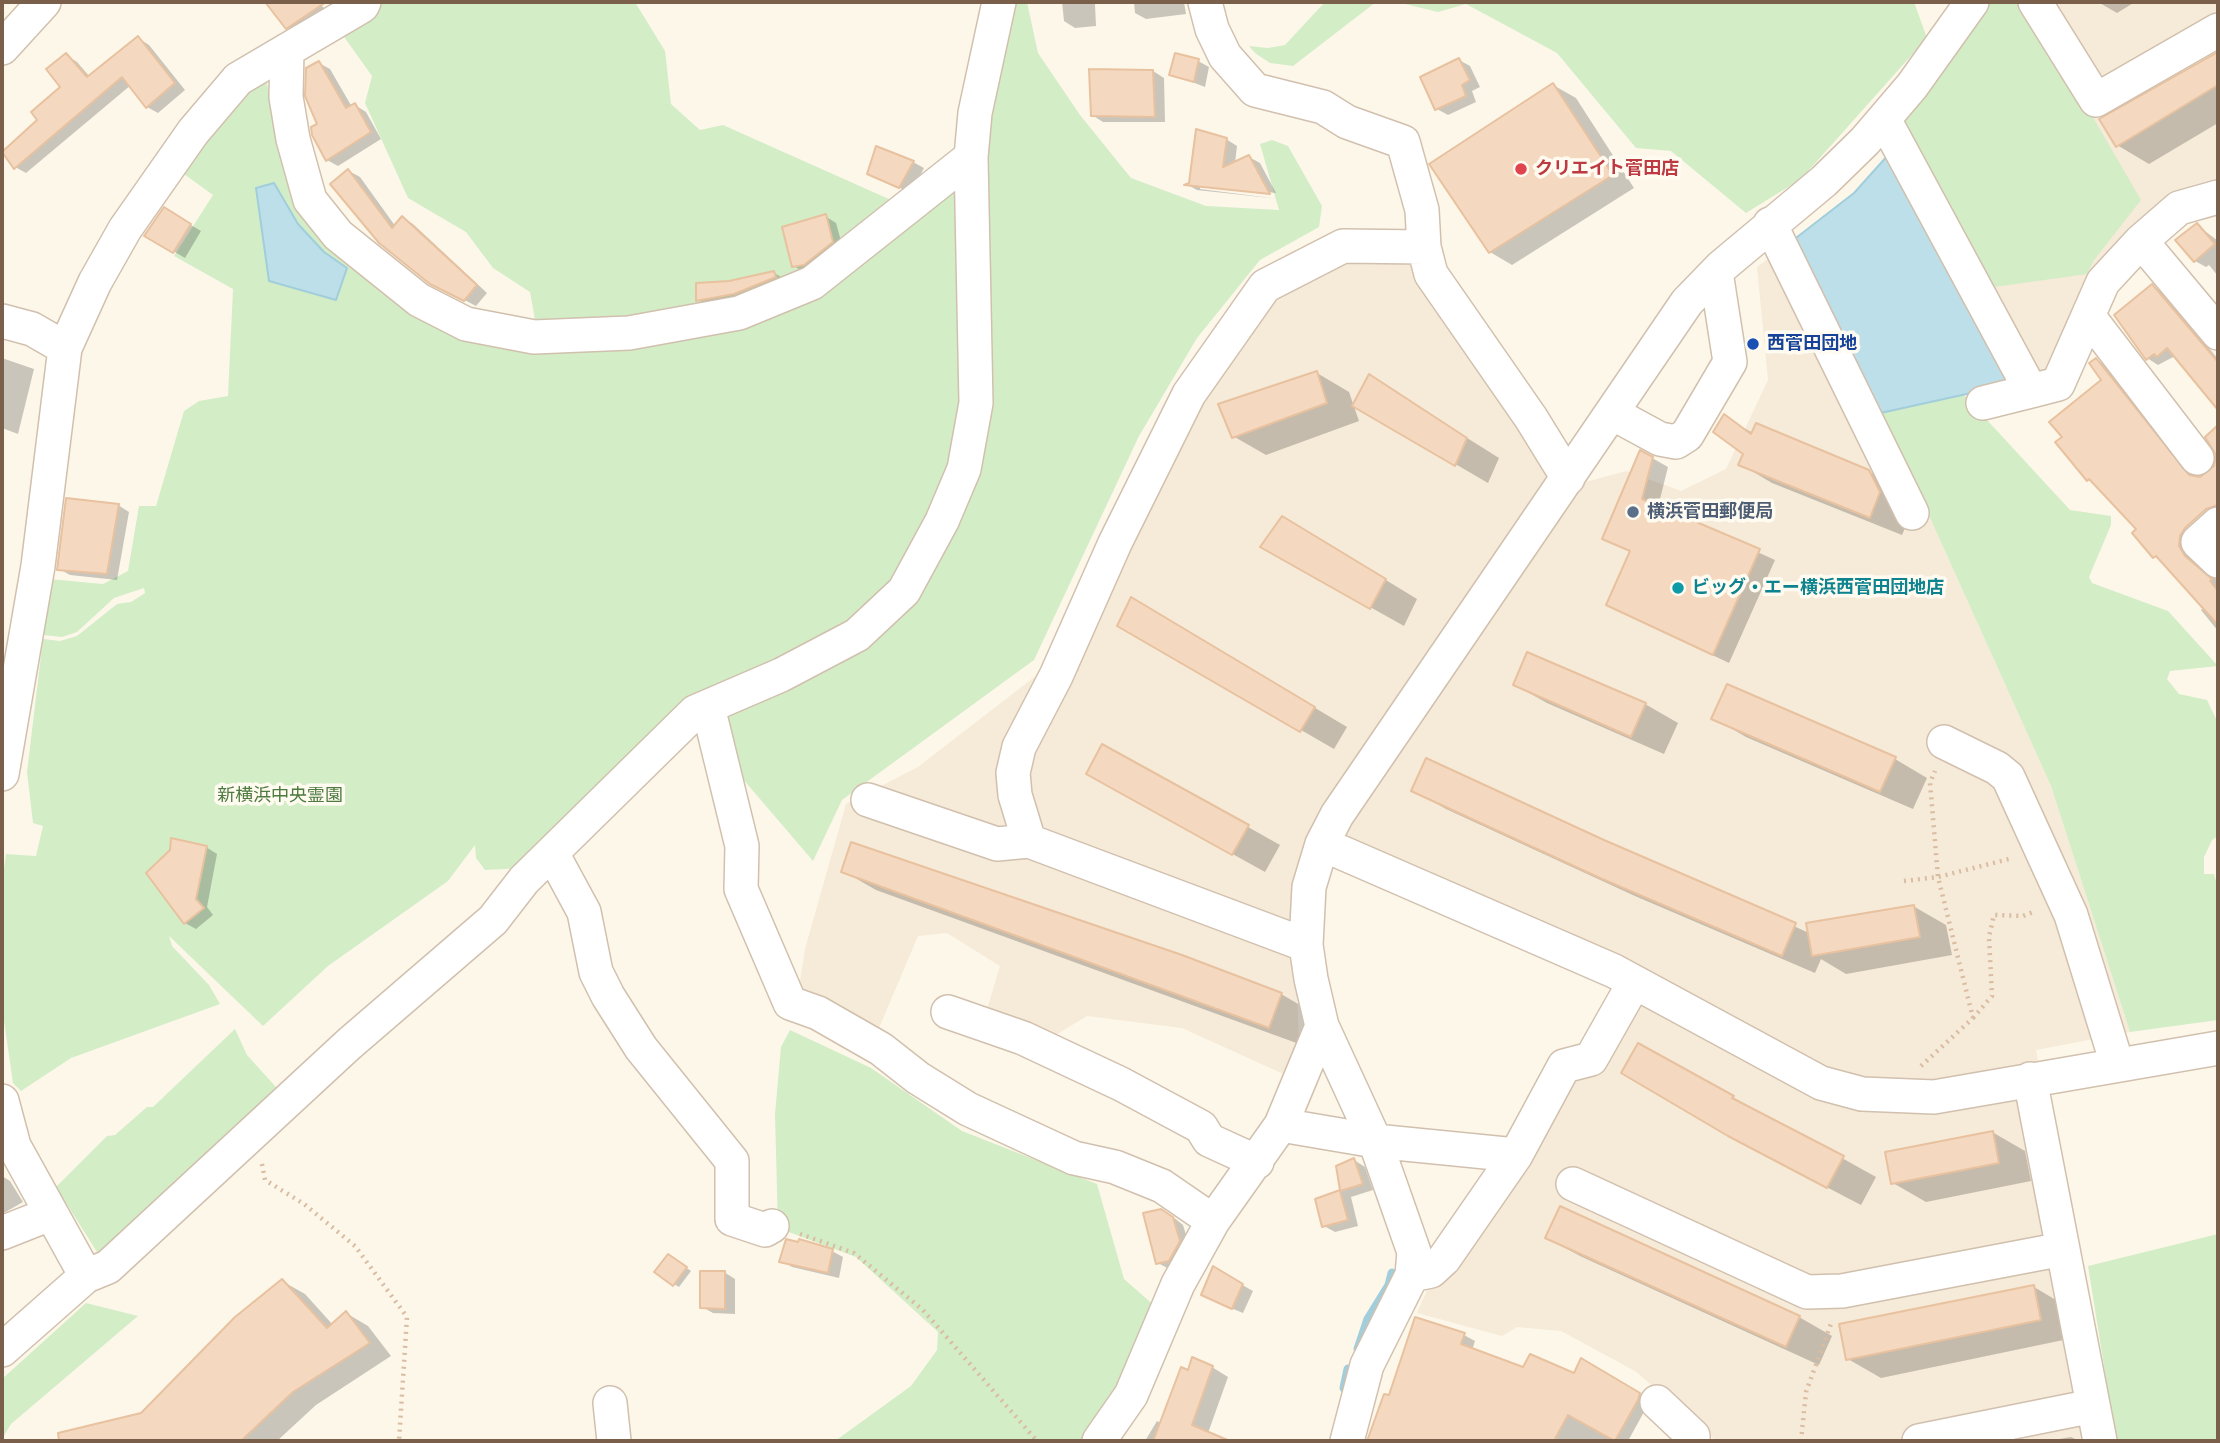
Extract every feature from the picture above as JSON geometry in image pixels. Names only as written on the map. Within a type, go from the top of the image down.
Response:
[{"type":"street","points":[[2,48],[44,2]]},
{"type":"street","points":[[2,775],[38,566],[65,348],[95,282],[125,229],[193,132],[239,79],[362,6],[364,2]]},
{"type":"street","points":[[2,1350],[86,1276],[108,1267],[349,1044],[493,920],[524,880],[695,712],[781,675],[857,635],[904,591],[942,521],[964,470],[976,403],[976,298],[971,157],[975,113],[999,2]]},
{"type":"street","points":[[1205,2],[1212,29],[1225,56],[1255,90],[1323,107],[1347,122],[1403,142],[1422,210],[1424,247],[1431,274],[1531,418],[1568,478]]},
{"type":"street","points":[[1347,1441],[1367,1366],[1412,1275],[1414,1252],[1375,1141],[1322,1026],[1306,945],[1309,887],[1322,844],[1337,815],[1612,413],[1659,338],[1687,302],[1716,272],[1824,181],[1884,119],[1912,86],[1972,2]]},
{"type":"street","points":[[2035,2],[2096,100],[2218,30]]},
{"type":"street","points":[[287,50],[286,97],[293,139],[310,200],[338,235],[419,300],[466,324],[534,337],[629,333],[739,313],[800,288],[812,283],[971,157]]},
{"type":"street","points":[[1884,119],[2031,391]]},
{"type":"street","points":[[1983,403],[2059,384],[2104,282],[2141,241],[2179,208],[2218,197]]},
{"type":"street","points":[[1770,224],[1912,513]]},
{"type":"street","points":[[2141,241],[2218,333]]},
{"type":"street","points":[[1029,841],[1015,795],[1013,773],[1019,747],[1056,676],[1115,543],[1189,394],[1265,286],[1343,246],[1424,247]]},
{"type":"street","points":[[1612,413],[1660,439],[1676,442],[1687,435],[1730,362],[1716,272]]},
{"type":"street","points":[[2089,317],[2197,458]]},
{"type":"street","points":[[2,321],[32,329],[65,348]]},
{"type":"street","points":[[2218,524],[2198,542],[2218,562]]},
{"type":"street","points":[[708,707],[742,846],[741,889],[790,1003],[818,1013],[881,1049],[918,1078],[968,1109],[1074,1158],[1115,1167],[1163,1186],[1213,1221]]},
{"type":"street","points":[[1940,755],[1997,768],[2008,777],[2060,890],[2117,1064]]},
{"type":"street","points":[[868,800],[997,844],[1029,841],[1306,945]]},
{"type":"street","points":[[1322,844],[1614,971],[1821,1083],[1862,1094],[1934,1097],[2218,1048]]},
{"type":"street","points":[[551,853],[584,912],[597,972],[608,996],[642,1048],[734,1146],[732,1219],[765,1230],[772,1226]]},
{"type":"street","points":[[1412,1275],[1431,1271],[1444,1259],[1516,1155],[1564,1066],[1591,1059],[1634,983]]},
{"type":"street","points":[[948,1012],[1023,1038],[1121,1084],[1201,1127],[1209,1140],[1257,1163]]},
{"type":"street","points":[[1100,1441],[1132,1395],[1178,1284],[1213,1221],[1257,1163],[1281,1125],[1322,1026]]},
{"type":"street","points":[[2030,1079],[2100,1441]]},
{"type":"street","points":[[2,1101],[14,1146],[86,1276]]},
{"type":"street","points":[[1281,1125],[1375,1141],[1516,1155]]},
{"type":"street","points":[[1573,1184],[1807,1292],[1842,1292],[2063,1249]]},
{"type":"street","points":[[2,1233],[50,1214]]},
{"type":"street","points":[[1657,1402],[1693,1436],[1693,1441]]},
{"type":"street","points":[[610,1403],[614,1441]]},
{"type":"street","points":[[1919,1441],[2093,1406]]},
{"type":"path","points":[[1940,755],[1930,783],[1938,877],[1973,1018]]},
{"type":"path","points":[[1904,881],[1938,877],[2043,851]]},
{"type":"path","points":[[1908,1098],[1909,1083],[1916,1070],[1973,1018],[1992,996],[1989,937],[1994,915],[2023,916],[2040,910],[2060,890]]},
{"type":"path","points":[[250,1135],[258,1146],[265,1180],[304,1204],[355,1246],[407,1317],[399,1441]]},
{"type":"path","points":[[772,1226],[854,1253],[923,1310],[1037,1441]]},
{"type":"path","points":[[1801,1441],[1806,1392],[1842,1292]]},
{"type":"shaded area","points":[[1988,2],[2218,2],[2218,186],[2175,198],[2052,377],[2032,375],[1901,120]]},
{"type":"shaded area","name":"西菅田団地","points":[[1414,235],[1575,485],[1626,471],[1681,491],[1726,469],[1768,380],[1757,267],[1792,241],[1917,489],[2051,786],[2130,1032],[2036,1050],[2110,1441],[1716,1441],[1635,1371],[1561,1331],[1517,1327],[1502,1336],[1417,1313],[1432,1279],[1441,1276],[1449,1279],[1572,1070],[1652,975],[1320,824],[1297,988],[1299,1041],[1290,1077],[1182,1028],[1087,1016],[1054,1036],[985,1016],[1000,966],[947,933],[918,936],[876,1035],[798,995],[805,949],[846,804],[918,767],[1046,668],[1258,280],[1293,251],[1344,236]]},
{"type":"green space","name":"新横浜中央霊園","points":[[355,2],[635,2],[665,51],[671,104],[700,130],[723,125],[900,204],[967,155],[985,2],[1027,2],[1038,53],[1080,115],[1131,178],[1206,206],[1279,210],[1260,144],[1272,140],[1288,146],[1322,206],[1319,227],[1260,260],[1197,338],[1139,436],[1034,660],[842,800],[813,861],[742,778],[714,695],[525,868],[485,870],[476,858],[475,845],[448,881],[328,966],[263,1026],[169,936],[172,946],[209,985],[220,1004],[71,1058],[21,1091],[13,1083],[2,1007],[2,885],[6,854],[36,856],[43,826],[33,823],[27,772],[43,639],[60,641],[77,636],[117,604],[131,602],[145,593],[144,588],[114,598],[77,632],[62,637],[43,635],[49,579],[103,584],[128,571],[139,506],[156,506],[184,411],[199,401],[228,396],[233,289],[174,256],[213,195],[177,169],[235,105],[266,78],[282,163],[295,195],[325,237],[540,348],[530,292],[493,268],[466,232],[408,198],[365,103],[372,76],[342,34]],"holes":[[[274,184],[298,224],[324,252],[347,268],[269,281]]]},
{"type":"green space","points":[[1325,2],[1376,2],[1293,66],[1270,63],[1249,46],[1268,48],[1285,45]]},
{"type":"green space","points":[[1397,2],[1914,2],[1927,38],[1801,179],[1746,213],[1671,151],[1636,148],[1557,53],[1466,4],[1438,12]]},
{"type":"green space","points":[[1988,2],[2026,2],[2141,200],[2094,260],[2087,274],[1987,288],[1901,120]]},
{"type":"green space","points":[[1964,395],[2070,510],[2111,516],[2111,525],[2089,577],[2092,583],[2168,611],[2218,666],[2170,671],[2167,679],[2179,694],[2207,700],[2218,723],[2218,836],[2212,840],[2204,857],[2204,874],[2214,874],[2218,888],[2218,1020],[2130,1032],[2051,786],[1917,489],[1876,414]]},
{"type":"green space","points":[[235,1029],[247,1055],[276,1087],[112,1248],[97,1252],[56,1187],[107,1136],[115,1135],[147,1107],[153,1107]]},
{"type":"green space","points":[[790,1030],[871,1068],[962,1131],[1097,1184],[1124,1279],[1157,1308],[1089,1441],[835,1441],[911,1386],[937,1350],[938,1332],[856,1257],[778,1228],[775,1114],[781,1047]]},
{"type":"green space","points":[[2218,1234],[2218,1441],[2116,1441],[2088,1266]]},
{"type":"green space","points":[[86,1303],[138,1316],[11,1424],[2,1439],[2,1379]]},
{"type":"water","points":[[1889,154],[2012,384],[1876,414],[1792,241],[1854,193]]},
{"type":"water","points":[[274,183],[298,224],[324,252],[347,268],[336,300],[269,281],[256,188]]},
{"type":"building","points":[[265,2],[326,2],[286,29]]},
{"type":"building","points":[[138,36],[175,83],[146,108],[122,77],[14,169],[2,152],[37,120],[31,112],[60,87],[46,69],[66,53],[87,77]]},
{"type":"building","points":[[2218,52],[2218,85],[2116,147],[2099,119]]},
{"type":"building","points":[[1175,53],[1199,59],[1194,82],[1169,75]]},
{"type":"building","points":[[1459,58],[1470,80],[1462,85],[1466,96],[1435,110],[1420,77]]},
{"type":"building","points":[[319,61],[346,108],[355,103],[371,132],[326,161],[312,135],[311,127],[317,124],[305,96],[306,68]]},
{"type":"building","points":[[1089,69],[1153,70],[1155,117],[1091,116]]},
{"type":"building","name":"クリエイト菅田店","points":[[1553,83],[1613,175],[1489,253],[1429,164]]},
{"type":"building","points":[[1196,129],[1227,138],[1223,167],[1249,155],[1270,194],[1184,185],[1189,183]]},
{"type":"building","points":[[876,146],[914,161],[899,188],[867,174]]},
{"type":"building","points":[[348,169],[392,228],[402,216],[477,285],[464,301],[430,284],[379,243],[330,184]]},
{"type":"building","points":[[164,207],[191,224],[173,253],[144,236]]},
{"type":"building","points":[[826,214],[833,242],[804,265],[792,267],[782,227]]},
{"type":"building","points":[[2197,223],[2215,244],[2194,262],[2175,240]]},
{"type":"building","points":[[774,271],[776,277],[734,294],[696,301],[696,283],[729,281]]},
{"type":"building","points":[[2152,284],[2218,362],[2218,410],[2167,348],[2157,357],[2154,354],[2146,360],[2114,315]]},
{"type":"building","points":[[2096,358],[2189,475],[2200,477],[2214,466],[2216,455],[2205,437],[2218,425],[2218,505],[2206,509],[2185,528],[2180,536],[2179,546],[2185,556],[2212,579],[2210,581],[2218,591],[2218,625],[2156,556],[2153,558],[2132,533],[2136,529],[2089,479],[2087,481],[2055,442],[2062,437],[2049,422],[2101,380],[2089,363]]},
{"type":"building","points":[[1317,371],[1327,403],[1232,438],[1218,404]]},
{"type":"building","points":[[1369,374],[1467,438],[1455,466],[1352,406]]},
{"type":"building","points":[[1724,414],[1751,434],[1756,423],[1869,470],[1880,492],[1870,518],[1738,465],[1743,454],[1713,432]]},
{"type":"building","name":"ビッグ・エー横浜西菅田団地店","points":[[1640,450],[1653,457],[1642,499],[1760,549],[1713,655],[1606,605],[1630,551],[1602,539]]},
{"type":"building","points":[[66,498],[119,504],[107,574],[57,570]]},
{"type":"building","points":[[1282,516],[1386,579],[1370,609],[1260,547]]},
{"type":"building","points":[[1131,597],[1315,707],[1300,732],[1117,626]]},
{"type":"building","points":[[1527,652],[1646,703],[1631,737],[1513,685]]},
{"type":"building","points":[[1727,684],[1896,757],[1880,792],[1711,719]]},
{"type":"building","points":[[1102,744],[1249,825],[1232,855],[1086,774]]},
{"type":"building","points":[[1426,758],[1604,840],[1796,923],[1782,956],[1600,878],[1411,791]]},
{"type":"building","points":[[171,838],[207,846],[196,899],[204,908],[184,924],[146,873],[170,850]]},
{"type":"building","points":[[851,842],[1182,955],[1282,993],[1269,1028],[841,872]]},
{"type":"building","points":[[1914,905],[1920,937],[1812,956],[1806,923]]},
{"type":"building","points":[[1638,1043],[1734,1096],[1732,1098],[1844,1156],[1827,1188],[1728,1136],[1621,1073]]},
{"type":"building","points":[[1993,1131],[1999,1163],[1891,1184],[1885,1152]]},
{"type":"building","points":[[1354,1158],[1363,1184],[1340,1191],[1348,1220],[1322,1227],[1315,1199],[1340,1190],[1336,1166]]},
{"type":"building","points":[[1560,1206],[1800,1316],[1786,1347],[1545,1238]]},
{"type":"building","points":[[1161,1209],[1173,1217],[1180,1241],[1169,1261],[1156,1264],[1143,1213]]},
{"type":"building","points":[[786,1239],[798,1242],[799,1239],[833,1249],[828,1273],[779,1262]]},
{"type":"building","points":[[668,1254],[687,1267],[673,1286],[654,1272]]},
{"type":"building","points":[[1213,1266],[1243,1284],[1232,1309],[1201,1295]]},
{"type":"building","points":[[700,1271],[725,1271],[725,1309],[700,1308]]},
{"type":"building","points":[[282,1279],[327,1328],[346,1311],[370,1343],[293,1392],[241,1441],[59,1441],[58,1433],[141,1413],[235,1317]]},
{"type":"building","points":[[2034,1285],[2041,1320],[1846,1360],[1839,1324]]},
{"type":"building","points":[[1415,1317],[1465,1333],[1461,1344],[1523,1367],[1530,1354],[1574,1373],[1581,1358],[1640,1393],[1638,1400],[1615,1441],[1568,1415],[1554,1441],[1367,1441],[1384,1394],[1389,1395]]},
{"type":"building","points":[[1192,1357],[1213,1366],[1192,1425],[1230,1441],[1153,1441],[1181,1367],[1188,1370]]},
{"type":"waterway","points":[[1358,1349],[1368,1319],[1389,1285],[1392,1273]]},
{"type":"waterway","points":[[1344,1388],[1348,1369]]},
{"type":"place","name":"クリエイト菅田店","points":[[1521,169]]},
{"type":"place","name":"西菅田団地","points":[[1753,344]]},
{"type":"place","name":"横浜菅田郵便局","points":[[1633,512]]},
{"type":"place","name":"ビッグ・エー横浜西菅田団地店","points":[[1678,588]]}]
